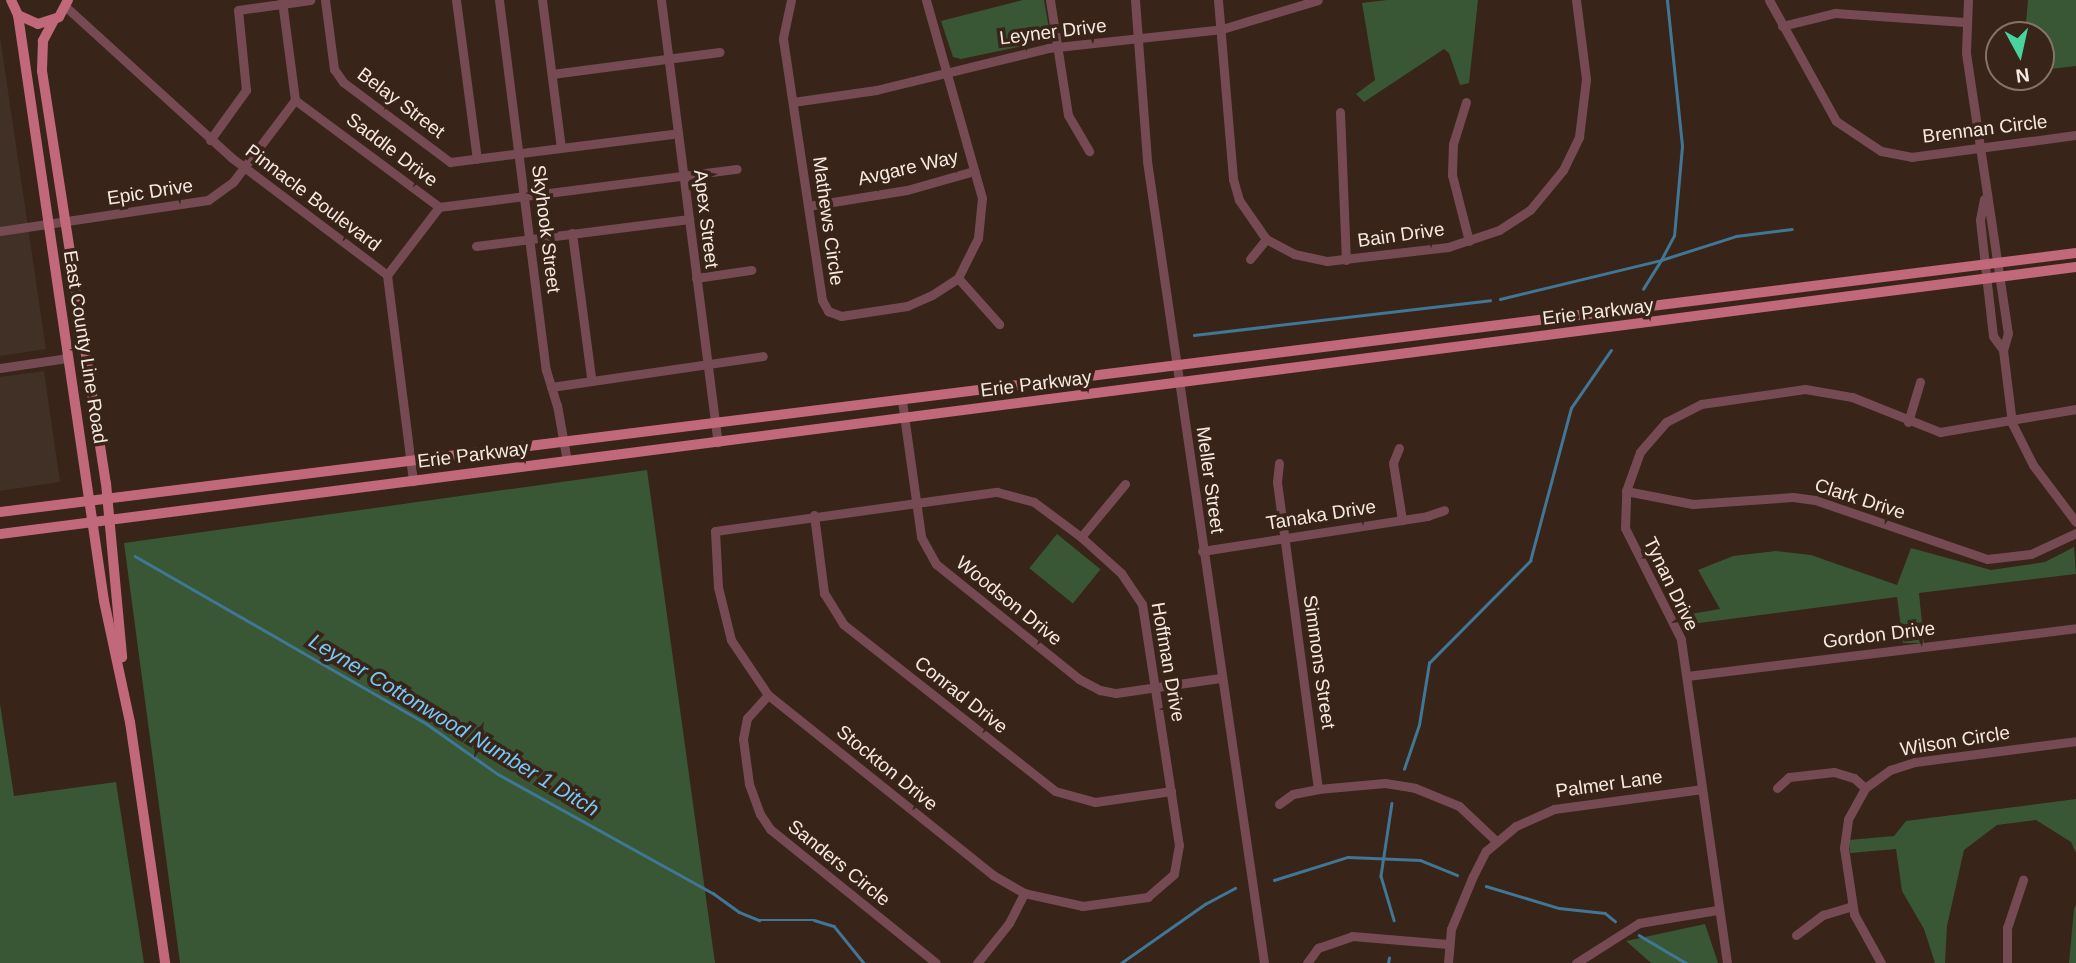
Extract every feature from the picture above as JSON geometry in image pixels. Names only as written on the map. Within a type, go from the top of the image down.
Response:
[{"type":"main road","points":[[11,5],[38,24],[54,20],[67,4]]},
{"type":"main road","name":"East County Line Road","points":[[11,5],[48,225],[92,523],[123,684],[165,963]]},
{"type":"main road","name":"East County Line Road","points":[[54,20],[41,55],[108,499],[123,684]]},
{"type":"main road","name":"Erie Parkway","points":[[0,512],[2076,253]]},
{"type":"main road","name":"Erie Parkway","points":[[0,534],[2076,267]]},
{"type":"street","points":[[209,140],[246,90],[238,10],[310,0]]},
{"type":"street","name":"Belay Street","points":[[325,0],[334,69],[343,82],[450,162],[678,133]]},
{"type":"street","points":[[456,0],[477,159]]},
{"type":"street","name":"Skyhook Street","points":[[499,0],[551,387],[567,461]]},
{"type":"street","points":[[542,0],[561,148]]},
{"type":"street","name":"Apex Street","points":[[661,0],[718,442]]},
{"type":"street","name":"Mathews Circle","points":[[791,0],[783,39],[821,300],[828,311],[841,316],[906,306],[958,278]]},
{"type":"street","points":[[926,0],[974,171],[983,218],[958,278],[999,324]]},
{"type":"street","points":[[1050,0],[1068,116],[1089,151]]},
{"type":"street","name":"Meller Street","points":[[1135,0],[1141,39],[1147,161],[1220,678],[1264,963]]},
{"type":"street","points":[[1218,0],[1233,179],[1250,220],[1266,239],[1250,259]]},
{"type":"street","name":"Leyner Drive","points":[[793,102],[876,90],[947,70],[1057,47],[1222,29],[1318,0]]},
{"type":"street","name":"Bain Drive","points":[[1266,239],[1310,259],[1346,260],[1469,241],[1499,230],[1530,210],[1563,170],[1579,137],[1586,79],[1576,0]]},
{"type":"street","name":"Brennan Circle","points":[[1769,0],[1822,102],[1852,135],[1881,151],[1911,157],[2076,135]]},
{"type":"street","points":[[1968,0],[1965,22],[1978,148],[1984,198],[1992,218],[2008,334],[2003,351],[2012,423],[2033,465],[2076,522]]},
{"type":"street","points":[[282,2],[295,100]]},
{"type":"street","name":"Pinnacle Boulevard","points":[[67,4],[209,140],[387,275],[414,481]]},
{"type":"street","points":[[1782,26],[1835,13],[1965,22]]},
{"type":"street","points":[[552,74],[720,52]]},
{"type":"street","name":"Epic Drive","points":[[0,231],[208,200],[225,190],[295,100]]},
{"type":"street","name":"Saddle Drive","points":[[295,100],[439,207],[737,169]]},
{"type":"street","points":[[1466,102],[1454,144],[1452,176],[1469,241]]},
{"type":"street","points":[[1340,112],[1346,260]]},
{"type":"street","name":"Avgare Way","points":[[808,206],[907,190],[974,171]]},
{"type":"street","points":[[1984,198],[1980,220],[1993,336],[2003,351]]},
{"type":"street","points":[[387,275],[439,207]]},
{"type":"street","points":[[476,246],[689,219]]},
{"type":"street","points":[[572,233],[591,378]]},
{"type":"street","points":[[696,278],[751,270]]},
{"type":"street","points":[[551,387],[591,378],[763,356]]},
{"type":"street","points":[[0,368],[68,358]]},
{"type":"street","points":[[1908,422],[1920,382]]},
{"type":"street","name":"Tynan Drive","points":[[1727,963],[1717,910],[1681,639],[1631,546],[1624,512],[1626,491],[1640,452],[1666,422],[1701,404],[1816,390],[1852,397],[1908,422],[1959,432],[2076,409]]},
{"type":"street","name":"Woodson Drive","points":[[902,401],[921,537],[936,564],[1079,679],[1116,694],[1220,678]]},
{"type":"street","points":[[1399,448],[1393,463],[1402,520]]},
{"type":"street","name":"Simmons Street","points":[[1279,463],[1285,538],[1318,789]]},
{"type":"street","points":[[1081,537],[1125,484]]},
{"type":"street","name":"Clark Drive","points":[[1626,491],[1693,504],[1793,497],[1815,500],[1987,559],[2031,554],[2076,533]]},
{"type":"street","name":"Hoffman Drive","points":[[715,531],[814,515],[997,492],[1016,494],[1081,537],[1122,573],[1142,604],[1179,855],[1174,874],[1152,895]]},
{"type":"street","name":"Tanaka Drive","points":[[1202,551],[1402,520],[1444,510]]},
{"type":"street","name":"Conrad Drive","points":[[814,515],[824,593],[843,624],[1055,791],[1095,802],[1171,791]]},
{"type":"street","name":"Stockton Drive","points":[[715,531],[718,587],[727,628],[736,652],[768,695],[993,875],[1024,893],[1083,906],[1129,903],[1152,895]]},
{"type":"street","name":"Gordon Drive","points":[[1687,676],[2076,628]]},
{"type":"street","name":"Sanders Circle","points":[[768,695],[747,718],[743,739],[749,784],[760,814],[770,830],[936,963]]},
{"type":"street","name":"Wilson Circle","points":[[1865,788],[1889,770],[1915,762],[2076,741]]},
{"type":"street","points":[[1777,788],[1789,778],[1834,772],[1854,778],[1865,788],[1844,832],[1852,906],[1881,963]]},
{"type":"street","points":[[1279,804],[1293,794],[1318,789],[1385,783],[1415,788],[1459,806],[1496,841]]},
{"type":"street","name":"Palmer Lane","points":[[1448,963],[1448,944],[1473,876],[1496,841],[1536,815],[1555,809],[1701,789]]},
{"type":"street","points":[[2007,963],[2007,928],[2023,880]]},
{"type":"street","points":[[976,963],[1009,923],[1024,893]]},
{"type":"street","points":[[1796,935],[1823,915],[1852,906]]},
{"type":"street","points":[[1576,963],[1639,923],[1717,910]]},
{"type":"street","points":[[1307,963],[1318,948],[1352,936],[1448,944]]},
{"type":"shaded area","points":[[0,37],[46,349],[0,356]]},
{"type":"shaded area","points":[[44,371],[60,482],[0,491],[0,377]]},
{"type":"green space","points":[[1023,0],[1044,0],[1050,34],[1046,41],[961,59],[953,57],[941,21]]},
{"type":"green space","points":[[1387,0],[1478,0],[1469,83],[1460,85],[1449,53],[1444,49],[1364,102],[1356,94],[1375,80],[1362,3]]},
{"type":"green space","points":[[2028,0],[2076,0],[2076,66],[2055,68],[2055,21],[2026,21]]},
{"type":"green space","points":[[647,470],[715,963],[180,963],[124,543]]},
{"type":"green space","points":[[1057,534],[1101,569],[1073,603],[1029,568]]},
{"type":"green space","points":[[2074,547],[2076,574],[1919,593],[1924,643],[1903,643],[1897,597],[1684,625],[1679,616],[1720,609],[1698,570],[1733,556],[1776,551],[1811,555],[1897,585],[1911,548],[1991,570],[2045,562]]},
{"type":"green space","points":[[0,704],[14,796],[116,782],[144,963],[0,963]]},
{"type":"green space","points":[[2076,799],[2076,853],[2071,842],[2036,820],[1997,825],[1964,850],[1947,926],[1945,963],[1935,963],[1924,929],[1902,891],[1896,849],[1850,853],[1849,840],[1894,836],[1906,821]]},
{"type":"green space","points":[[2076,905],[2076,963],[2069,963],[2074,909]]},
{"type":"green space","points":[[1705,924],[1718,963],[1651,963],[1626,941]]},
{"type":"waterway","points":[[1500,299],[1661,260],[1674,236],[1682,146],[1667,0]]},
{"type":"waterway","points":[[1643,289],[1661,260],[1736,236],[1792,229]]},
{"type":"waterway","points":[[1194,335],[1490,300]]},
{"type":"waterway","points":[[1404,769],[1419,725],[1429,663],[1530,561],[1571,408],[1611,350]]},
{"type":"waterway","name":"Leyner Cottonwood Number 1 Ditch","points":[[135,556],[427,724],[498,774],[713,893],[739,912],[759,920],[814,920],[834,926],[864,963]]},
{"type":"waterway","name":"Leyner Cottonwood Number 1 Ditch","points":[[1392,803],[1381,876],[1394,920]]},
{"type":"waterway","name":"Leyner Cottonwood Number 1 Ditch","points":[[1274,880],[1348,857],[1420,860],[1457,875]]},
{"type":"waterway","name":"Leyner Cottonwood Number 1 Ditch","points":[[1486,886],[1559,908],[1605,913],[1615,921]]},
{"type":"waterway","name":"Leyner Cottonwood Number 1 Ditch","points":[[1121,963],[1205,904],[1235,888]]},
{"type":"waterway","name":"Leyner Cottonwood Number 1 Ditch","points":[[1639,935],[1686,963]]},
{"type":"waterway","points":[[1388,963],[1389,958]]}]
